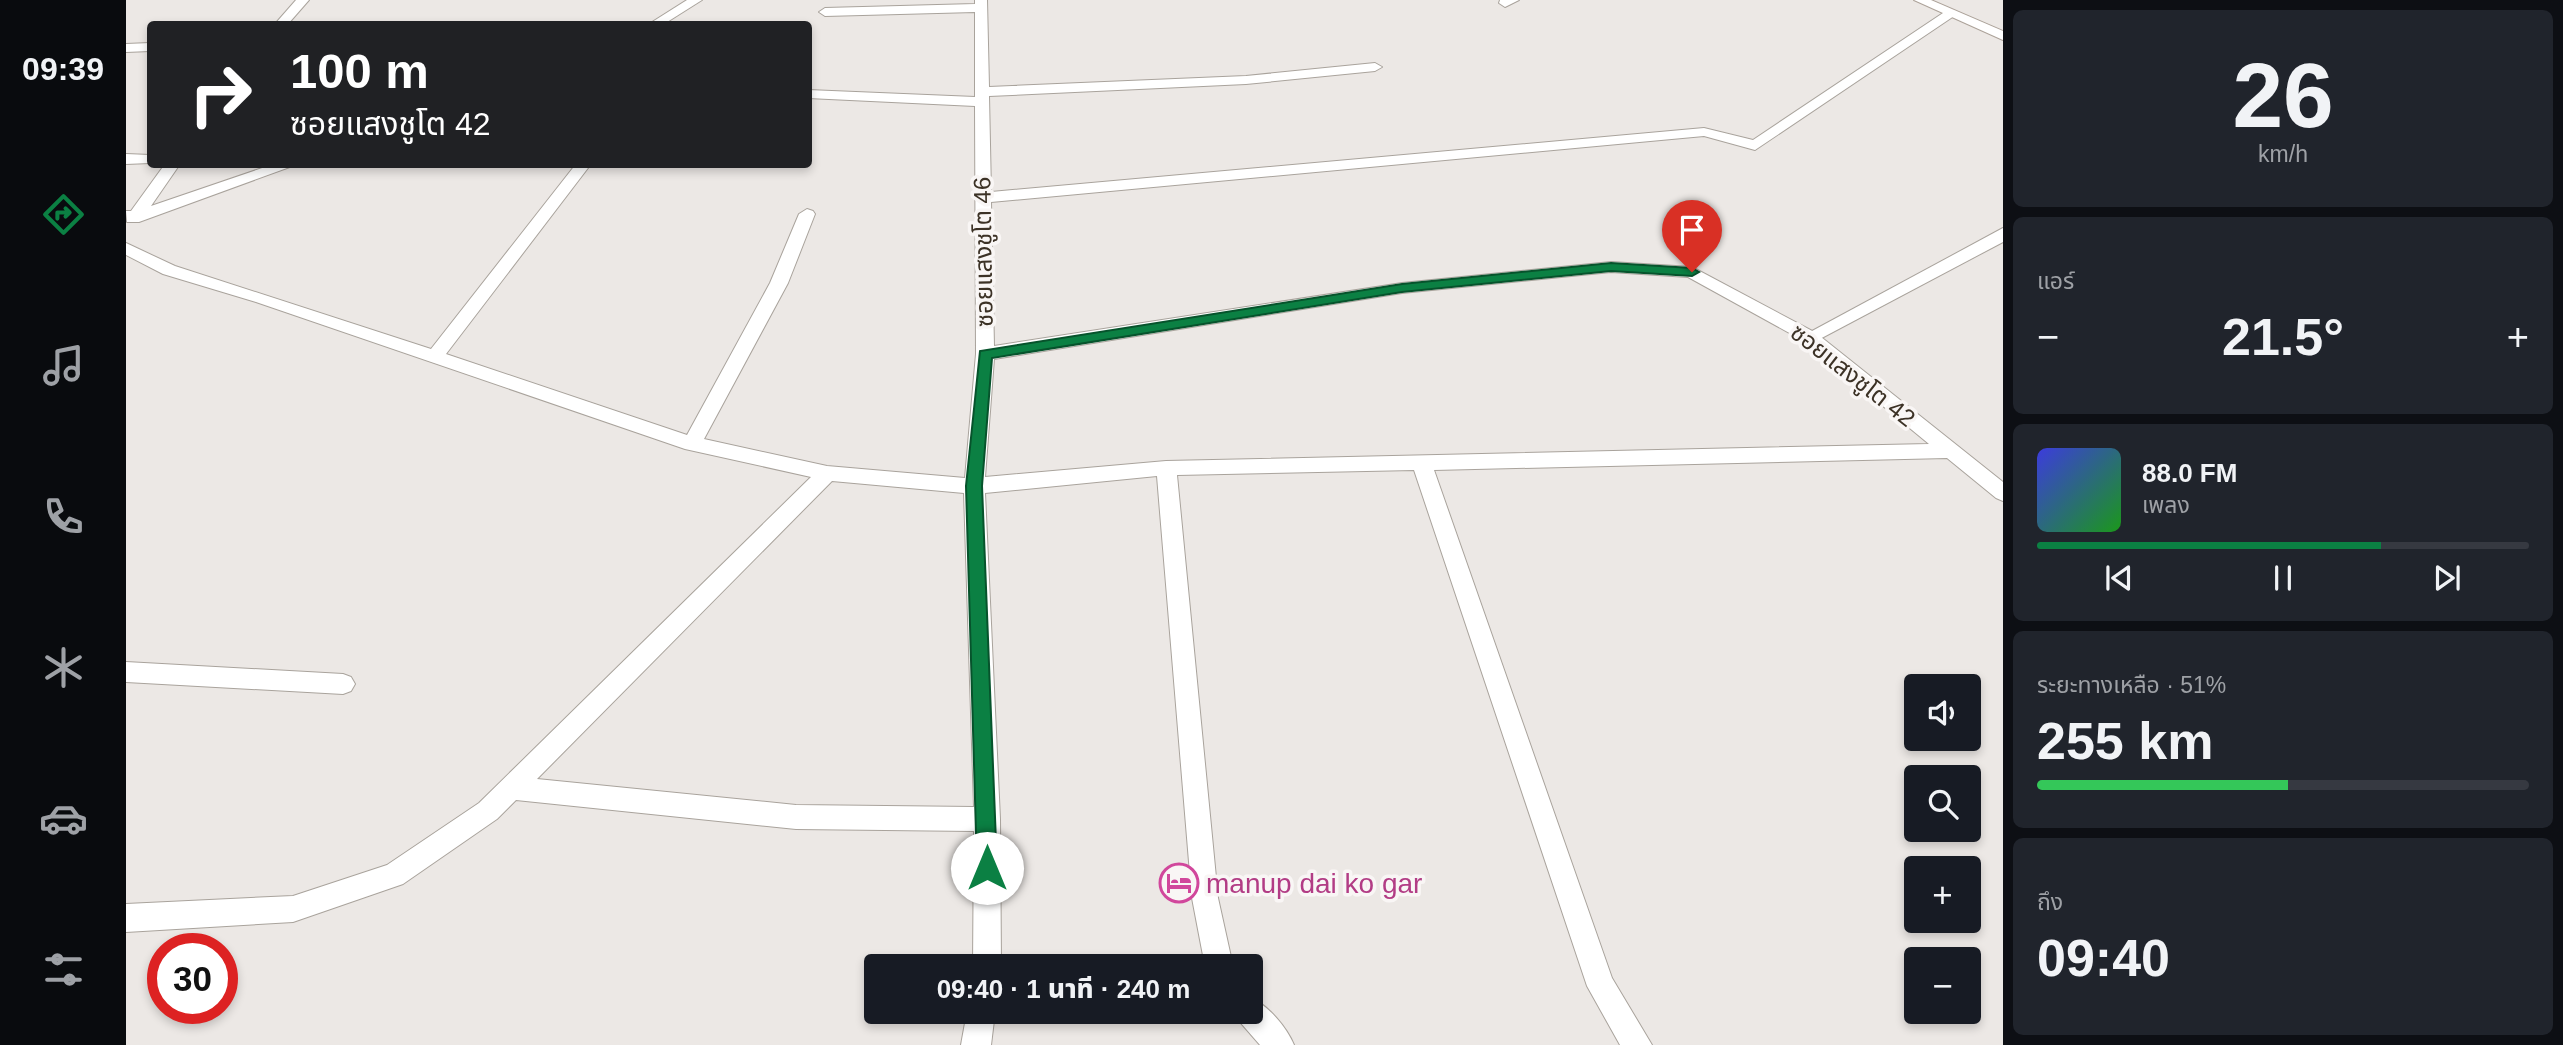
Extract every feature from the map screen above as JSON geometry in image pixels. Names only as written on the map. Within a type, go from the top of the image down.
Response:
[{"type":"street","points":[[284,21],[303,0]]},
{"type":"street","points":[[661,21],[696,0]]},
{"type":"street","points":[[1920,0],[2003,36]]},
{"type":"street","points":[[825,12],[981,4]]},
{"type":"street","name":"ซอยแสงชูโต 46","points":[[981,4],[985,354],[974,486],[987,819],[987,954]]},
{"type":"street","points":[[982,198],[1704,132],[1755,145],[1951,14]]},
{"type":"street","points":[[126,48],[147,47]]},
{"type":"street","points":[[812,94],[980,97],[1246,80],[1375,67]]},
{"type":"street","points":[[126,159],[147,159]]},
{"type":"street","points":[[129,219],[170,168]]},
{"type":"street","points":[[129,219],[279,168]]},
{"type":"street","points":[[434,357],[581,168]]},
{"type":"street","points":[[692,444],[779,283],[807,214]]},
{"type":"street","points":[[1810,337],[1998,239],[2003,233]]},
{"type":"street","points":[[126,248],[169,270],[262,298],[692,444],[827,473],[974,486],[1166,468],[1949,451]]},
{"type":"street","name":"ซอยแสงชูโต 42","points":[[985,354],[1402,288],[1611,267],[1692,272],[1810,337],[2003,493]]},
{"type":"street","points":[[1421,461],[1601,986],[1637,1045]]},
{"type":"street","points":[[1166,468],[1205,898],[1217,954]]},
{"type":"street","points":[[126,918],[293,909],[394,875],[488,811],[827,473]]},
{"type":"street","points":[[126,672],[343,684]]},
{"type":"street","points":[[511,788],[796,817],[987,819]]},
{"type":"street","points":[[976,1045],[979,1024]]},
{"type":"street","points":[[1261,1024],[1279,1045]]},
{"type":"place","name":"manup dai ko gar","points":[[1179,883]]},
{"type":"route","points":[[987,868],[974,486],[985,354],[1402,288],[1611,267],[1692,272]]}]
